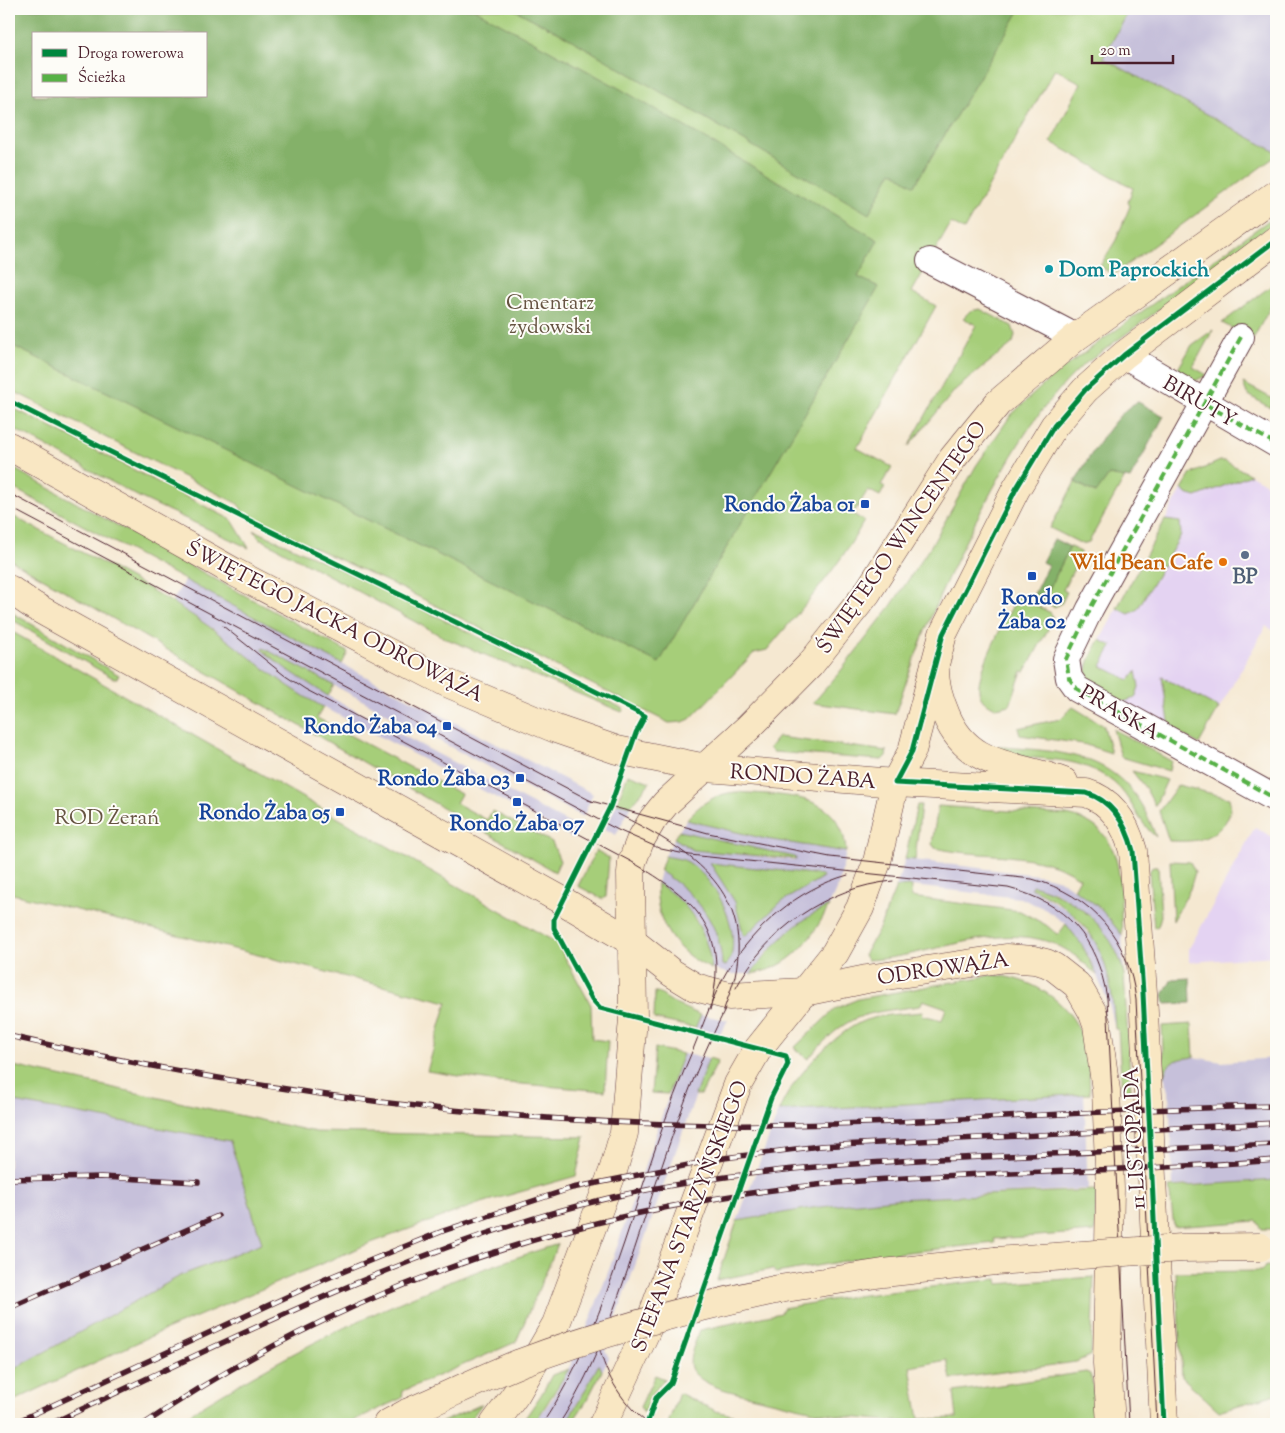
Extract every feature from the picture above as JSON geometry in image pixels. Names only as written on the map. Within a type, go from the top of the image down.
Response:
[{"type":"main road","name":"ŚWIĘTEGO WINCENTEGO","points":[[706,768],[810,666],[867,593],[953,458],[998,403],[1076,336],[1276,194]]},
{"type":"main road","points":[[1086,793],[895,783],[912,751],[943,634],[979,558],[1016,489],[1054,426],[1085,390],[1124,356],[1276,240]]},
{"type":"main road","name":"ŚWIĘTEGO JACKA ODROWĄŻA","points":[[9,446],[234,572],[447,683],[556,729],[616,750],[706,768]]},
{"type":"main road","points":[[9,589],[34,606],[526,880],[634,943],[672,973],[695,987],[715,994],[748,997],[804,992]]},
{"type":"main road","points":[[935,659],[935,673],[940,699],[950,725],[965,746],[992,762],[1051,776],[1086,793]]},
{"type":"main road","name":"RONDO ŻABA","points":[[634,943],[630,905],[631,873],[632,862],[640,841],[647,828],[666,804],[706,768],[895,783],[877,862],[860,908],[835,953],[804,992]]},
{"type":"main road","name":"11 LISTOPADA","points":[[1086,793],[1096,796],[1113,808],[1127,831],[1134,850],[1143,993],[1164,1424]]},
{"type":"main road","points":[[494,1424],[516,1394],[556,1324],[613,1171],[624,1133],[633,1018],[634,943]]},
{"type":"main road","name":"ODROWĄŻA","points":[[804,992],[867,979],[991,959],[1034,960],[1054,967],[1077,985],[1098,1025],[1106,1090],[1110,1189]]},
{"type":"main road","name":"STEFANA STARZYŃSKIEGO","points":[[603,1424],[648,1327],[733,1093],[758,1049],[804,992]]},
{"type":"main road","name":"11 LISTOPADA","points":[[1110,1189],[1108,1363],[1111,1424]]},
{"type":"main road","points":[[398,1418],[518,1364],[576,1343],[698,1307],[779,1289],[883,1273],[996,1260],[1182,1248],[1268,1248]]},
{"type":"street","points":[[930,262],[1076,336]]},
{"type":"street","name":"PRASKA","points":[[1241,337],[1090,609],[1066,659],[1066,671],[1077,689],[1276,799]]},
{"type":"street","name":"BIRUTY","points":[[1124,356],[1276,444]]},
{"type":"shaded area","points":[[1130,9],[1276,9],[1276,152],[1103,58]]},
{"type":"shaded area","points":[[1251,475],[1276,489],[1276,632],[1266,626],[1199,744],[1095,687],[1087,675],[1086,666],[1182,489],[1186,494]]},
{"type":"shaded area","points":[[185,579],[342,664],[593,794],[583,817],[263,648],[262,650],[285,668],[328,696],[578,828],[573,838],[312,701],[282,682],[212,628],[172,602]]},
{"type":"shaded area","points":[[617,803],[631,806],[616,835],[605,829]]},
{"type":"shaded area","points":[[686,820],[766,839],[846,852],[839,883],[829,906],[794,927],[767,952],[751,974],[731,974],[712,969],[705,938],[697,920],[682,902],[657,883],[660,871],[681,885],[700,904],[713,925],[719,942],[722,965],[725,966],[732,954],[731,930],[725,911],[704,877],[684,860],[665,856],[675,837],[693,850],[794,860],[796,858],[679,831]]},
{"type":"shaded area","points":[[1255,827],[1276,839],[1276,956],[1189,962],[1189,949]]},
{"type":"shaded area","points":[[905,859],[1045,876],[1060,880],[1088,898],[1109,917],[1122,935],[1124,974],[1119,957],[1106,934],[1089,915],[1053,891],[1031,888],[1070,912],[1096,942],[1112,985],[1115,1029],[1110,1007],[1089,957],[1066,924],[1043,908],[1020,898],[912,886],[896,887]]},
{"type":"shaded area","points":[[701,1015],[728,1020],[720,1034],[695,1028]]},
{"type":"shaded area","points":[[683,1054],[709,1058],[605,1350],[609,1358],[602,1371],[599,1365],[565,1424],[534,1424],[552,1399],[579,1349],[610,1267]]},
{"type":"shaded area","points":[[1194,1057],[1222,1062],[1276,1058],[1276,1180],[1173,1186],[1169,1091],[1164,1076],[1166,1067],[1175,1060]]},
{"type":"shaded area","points":[[1084,1094],[1088,1189],[895,1199],[812,1208],[737,1221],[779,1111]]},
{"type":"shaded area","points":[[9,1101],[231,1141],[262,1243],[180,1276],[9,1372]]},
{"type":"green space","name":"Cmentarz żydowski","points":[[9,9],[1130,9],[1103,58],[1276,152],[1276,156],[1113,275],[1100,266],[1116,240],[1130,206],[1128,202],[1133,188],[1051,142],[1081,83],[1055,69],[964,230],[951,223],[912,292],[936,306],[857,448],[892,467],[881,485],[885,487],[880,496],[868,490],[853,514],[864,521],[854,538],[819,588],[767,650],[754,653],[690,719],[683,722],[669,723],[401,588],[246,516],[238,504],[9,389]]},
{"type":"green space","name":"Cmentarz żydowski","points":[[9,9],[474,9],[617,87],[878,240],[858,277],[879,287],[659,663],[9,344]]},
{"type":"green space","points":[[513,9],[1018,9],[1018,13],[914,186],[892,171],[869,214],[565,36]]},
{"type":"green space","points":[[1276,215],[1276,220],[1256,239],[1082,366],[1041,412],[1008,461],[961,550],[925,630],[895,714],[813,703],[891,606],[934,541],[976,466],[1011,415],[1055,374]]},
{"type":"green space","points":[[1276,282],[1276,297],[1253,339],[1222,323]]},
{"type":"green space","points":[[980,309],[1012,326],[1015,335],[1013,343],[956,389],[908,447],[976,325],[963,318],[970,311]]},
{"type":"green space","points":[[1213,330],[1193,367],[1207,375],[1195,381],[1175,374],[1192,345]]},
{"type":"green space","points":[[1243,383],[1275,400],[1270,408],[1247,394]]},
{"type":"green space","points":[[1138,402],[1164,416],[1130,479],[1109,475],[1096,493],[1075,482],[1112,425],[1130,406]]},
{"type":"green space","points":[[9,406],[232,520],[249,548],[139,497],[9,426]]},
{"type":"green space","points":[[1220,461],[1225,461],[1251,475],[1196,497],[1186,494],[1182,489],[1191,474]]},
{"type":"green space","points":[[9,466],[348,652],[342,664],[9,486]]},
{"type":"green space","points":[[1109,475],[1125,477],[1089,542],[1082,544],[1050,528],[1075,482],[1095,493]]},
{"type":"green space","points":[[9,514],[125,575],[192,615],[272,675],[323,707],[317,718],[461,794],[456,803],[487,820],[492,811],[552,842],[560,861],[555,872],[9,559]]},
{"type":"green space","points":[[1165,520],[1180,522],[1181,535],[1137,610],[1129,614],[1117,608]]},
{"type":"green space","points":[[254,530],[349,573],[624,709],[622,712],[447,639],[259,538]]},
{"type":"green space","points":[[1054,539],[1070,547],[1043,601],[1033,596],[1048,565],[1042,562]]},
{"type":"green space","points":[[1070,547],[1081,552],[1081,555],[1063,590],[1067,592],[1061,604],[1054,607],[1043,601]]},
{"type":"green space","points":[[1018,596],[1051,613],[1053,620],[1025,672],[1022,671],[1010,705],[997,708],[982,700],[979,682],[987,657]]},
{"type":"green space","points":[[9,611],[119,675],[117,678],[113,678],[9,618]]},
{"type":"green space","name":"ROD Żerań","points":[[9,630],[557,943],[591,1005],[592,1039],[608,1041],[605,1091],[498,1082],[427,1071],[447,1002],[9,893]]},
{"type":"green space","points":[[1100,640],[1112,646],[1101,666],[1129,680],[1136,671],[1139,687],[1135,698],[1123,702],[1100,690],[1089,678],[1087,672],[1088,664]]},
{"type":"green space","points":[[263,648],[334,685],[328,696],[285,668],[262,650]]},
{"type":"green space","points":[[1162,677],[1219,708],[1199,744],[1170,728]]},
{"type":"green space","points":[[1073,707],[1104,726],[1111,753],[1083,744],[1020,735],[1018,728],[1060,719]]},
{"type":"green space","points":[[1113,729],[1171,761],[1169,771],[1121,757]]},
{"type":"green space","points":[[778,737],[887,751],[886,756],[882,760],[773,752],[769,748]]},
{"type":"green space","points":[[989,746],[1068,754],[1090,761],[1111,772],[1128,787],[1143,808],[1156,837],[1149,831],[1120,788],[1102,774],[1070,762],[1022,757]]},
{"type":"green space","points":[[1132,771],[1167,780],[1155,806],[1146,789]]},
{"type":"green space","points":[[628,774],[650,782],[631,806],[617,803]]},
{"type":"green space","points":[[1178,785],[1229,798],[1230,812],[1224,824],[1214,833],[1201,839],[1169,841],[1159,811]]},
{"type":"green space","points":[[736,792],[790,796],[807,800],[822,807],[834,817],[842,832],[846,852],[766,839],[686,820],[708,801],[721,795]]},
{"type":"green space","points":[[917,805],[921,805],[915,860],[905,859]]},
{"type":"green space","points":[[938,806],[1066,815],[1086,821],[1101,832],[1111,845],[1117,861],[1120,879],[1122,935],[1099,907],[1074,889],[1080,878],[1064,869],[1028,859],[935,848],[932,844]]},
{"type":"green space","points":[[679,831],[795,857],[796,859],[693,850],[674,838]]},
{"type":"green space","points":[[596,850],[609,858],[606,897],[603,899],[578,886]]},
{"type":"green space","points":[[665,856],[688,862],[698,869],[722,901],[731,927],[733,940],[731,958],[726,966],[722,965],[717,936],[704,910],[684,889],[660,871]]},
{"type":"green space","points":[[1170,861],[1190,862],[1195,872],[1190,889],[1173,921]]},
{"type":"green space","points":[[710,863],[822,875],[823,877],[781,902],[744,937],[735,902]]},
{"type":"green space","points":[[1153,866],[1158,866],[1161,916],[1158,926],[1154,928],[1149,872]]},
{"type":"green space","points":[[657,883],[679,900],[695,919],[706,942],[712,969],[688,955],[670,935],[659,911]]},
{"type":"green space","points":[[1032,885],[1063,897],[1077,906],[1102,929],[1119,958],[1124,974],[1131,1093],[1122,1093],[1118,1029],[1115,1029],[1113,1004],[1104,962],[1096,944],[1086,928],[1071,913],[1031,888]]},
{"type":"green space","points":[[912,886],[911,897],[1020,911],[1046,925],[1058,935],[1066,924],[1082,945],[1097,975],[1076,956],[1061,947],[1039,939],[1015,937],[990,938],[890,958],[867,960],[864,955],[880,927],[896,887]]},
{"type":"green space","points":[[829,906],[807,941],[789,959],[778,966],[751,974],[776,943],[786,934],[806,918]]},
{"type":"green space","points":[[992,975],[1023,981],[1038,988],[1063,1006],[1073,1018],[1081,1032],[1086,1048],[1089,1065],[1090,1094],[779,1111],[793,1086],[815,1058],[854,1026],[880,1016],[923,1012],[922,1015],[942,1020],[946,1008],[923,1000],[920,1006],[883,1011],[857,1018],[834,1032],[808,1059],[794,1048],[835,1009],[858,999]]},
{"type":"green space","points":[[1190,978],[1191,1003],[1165,1004],[1163,995],[1172,979]]},
{"type":"green space","points":[[655,992],[677,1005],[701,1015],[695,1028],[654,1019]]},
{"type":"green space","points":[[1192,1024],[1194,1057],[1171,1063],[1164,1076],[1162,1026]]},
{"type":"green space","points":[[655,1048],[683,1054],[668,1094],[651,1093]]},
{"type":"green space","points":[[709,1058],[718,1061],[701,1095],[695,1095]]},
{"type":"green space","points":[[9,1065],[316,1132],[585,1137],[576,1176],[478,1204],[368,1244],[149,1337],[9,1403],[9,1372],[180,1276],[262,1243],[230,1141],[9,1101]]},
{"type":"green space","points":[[1276,1180],[1276,1229],[1262,1229],[1257,1221],[1174,1227],[1169,1187]]},
{"type":"green space","points":[[1096,1190],[1095,1232],[994,1239],[995,1243],[879,1255],[776,1273],[772,1269],[717,1280],[737,1221],[812,1208],[895,1199]]},
{"type":"green space","points":[[558,1244],[516,1342],[403,1391],[402,1398],[346,1424],[175,1423],[267,1368],[360,1320],[456,1279]]},
{"type":"green space","points":[[1266,1266],[1276,1267],[1276,1394],[1219,1411],[1182,1377],[1176,1272],[1261,1271]]},
{"type":"green space","points":[[1094,1277],[1091,1355],[1076,1362],[951,1379],[947,1360],[910,1367],[919,1419],[957,1418],[954,1392],[1086,1372],[1090,1374],[1092,1380],[1096,1424],[942,1424],[838,1415],[720,1388],[697,1376],[690,1366],[692,1350],[700,1330],[781,1313],[783,1308],[848,1297],[997,1279],[998,1284]]},
{"type":"green space","points":[[599,1364],[602,1371],[586,1402],[571,1424],[565,1424],[581,1398]]},
{"type":"green space","points":[[569,1369],[534,1424],[521,1424],[552,1375]]},
{"type":"green space","points":[[655,1375],[665,1379],[650,1396],[644,1412],[640,1407]]},
{"type":"green space","points":[[679,1393],[716,1411],[768,1424],[668,1424]]},
{"type":"green space","points":[[482,1404],[467,1424],[438,1424],[478,1406]]},
{"type":"tram line","points":[[9,493],[593,802]]},
{"type":"tram line","points":[[9,507],[618,830],[661,849],[690,855],[1008,888],[1047,903],[1063,914],[1076,926],[1096,958],[1107,998],[1129,1424]]},
{"type":"tram line","points":[[223,626],[284,675],[305,689],[632,862],[674,890],[690,904],[703,920],[711,938],[716,959],[715,982],[710,1010]]},
{"type":"tram line","points":[[588,800],[708,833],[830,857],[1032,879],[1053,886],[1073,896],[1104,923],[1116,939],[1125,958],[1132,978],[1136,1000],[1157,1424]]},
{"type":"tram line","points":[[618,814],[667,841],[689,857],[709,874],[724,895],[734,918],[738,945],[735,976],[723,1012]]},
{"type":"tram line","points":[[542,1424],[568,1381],[598,1314],[616,1267],[674,1095],[727,971],[751,939],[779,912],[812,890],[829,881],[848,875]]},
{"type":"tram line","points":[[736,988],[764,947],[801,915],[822,902],[845,892],[893,881]]},
{"type":"tram line","points":[[559,1424],[581,1386],[607,1327],[684,1102],[726,1008]]},
{"type":"tram line","points":[[599,1346],[606,1368],[617,1390],[632,1409],[649,1424]]},
{"type":"railway","points":[[9,1036],[183,1072],[271,1087],[447,1109],[535,1117],[624,1122],[783,1125],[1276,1106]]},
{"type":"railway","points":[[12,1424],[323,1280],[443,1231],[572,1188],[724,1158],[820,1146],[1276,1123]]},
{"type":"railway","points":[[50,1424],[257,1327],[397,1267],[468,1240],[540,1216],[613,1197],[704,1180],[843,1165],[1276,1144]]},
{"type":"railway","points":[[144,1424],[222,1374],[303,1331],[385,1293],[470,1260],[556,1234],[644,1212],[734,1195],[882,1179],[1163,1167],[1276,1160]]},
{"type":"railway","points":[[9,1179],[101,1177],[198,1182]]},
{"type":"railway","points":[[9,1308],[218,1216]]},
{"type":"marked path","points":[[1241,337],[1090,609],[1066,659],[1069,678],[1077,689],[1276,799]]},
{"type":"marked path","points":[[1205,404],[1276,444]]},
{"type":"cycle path","points":[[1164,1424],[1143,993],[1133,851],[1130,841],[1122,823],[1111,808],[1104,802],[1086,793],[895,783],[912,751],[943,634],[1016,489],[1054,426],[1085,390],[1124,355],[1276,240]]},
{"type":"cycle path","points":[[9,401],[645,716],[636,733],[610,807],[554,919],[554,928],[592,999],[600,1008],[786,1056],[788,1064],[771,1098],[671,1383],[656,1398],[647,1424]]},
{"type":"place","name":"Dom Paprockich","points":[[1049,269]]},
{"type":"place","name":"Rondo Żaba 01","points":[[865,504]]},
{"type":"place","name":"BP","points":[[1245,555]]},
{"type":"place","name":"Wild Bean Cafe","points":[[1223,562]]},
{"type":"place","name":"Rondo Żaba 02","points":[[1032,576]]},
{"type":"place","name":"Rondo Żaba 04","points":[[447,726]]},
{"type":"place","name":"Rondo Żaba 03","points":[[520,778]]},
{"type":"place","name":"Rondo Żaba 07","points":[[517,802]]},
{"type":"place","name":"Rondo Żaba 05","points":[[340,812]]}]
